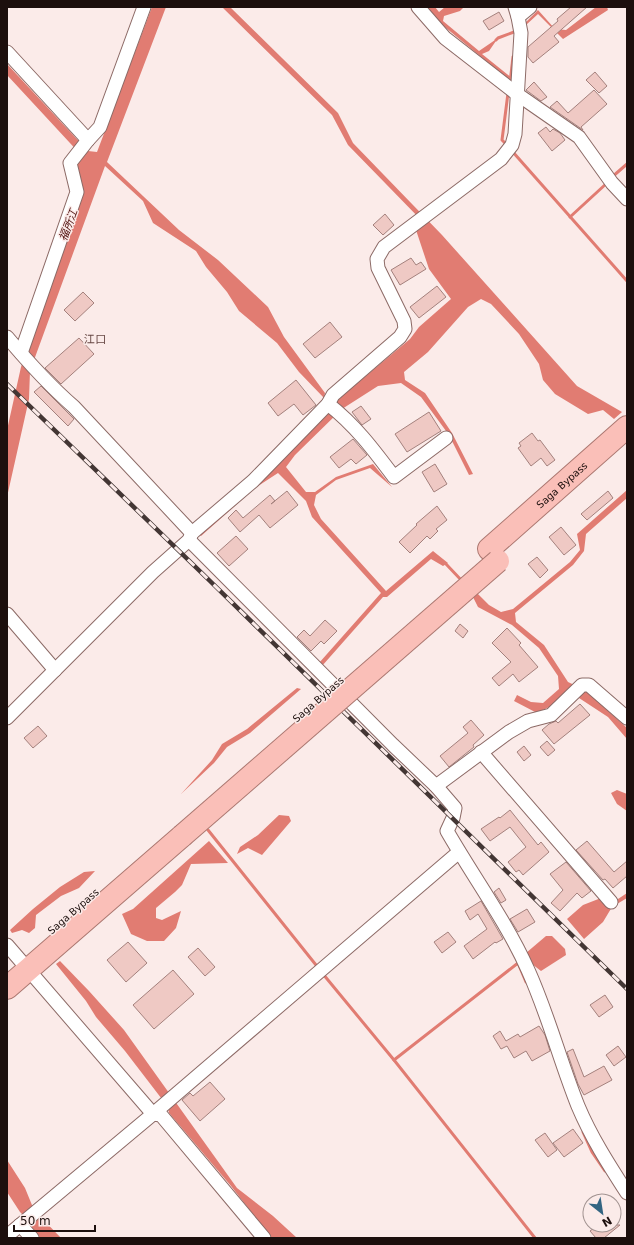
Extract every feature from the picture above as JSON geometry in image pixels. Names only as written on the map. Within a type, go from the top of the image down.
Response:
[{"type":"highway","name":"Saga Bypass","points":[[494,555],[627,427]]},
{"type":"highway","name":"Saga Bypass","points":[[7,988],[15,960],[178,830],[494,555],[627,447]]},
{"type":"street","points":[[21,353],[77,192],[70,163],[100,127],[144,7]]},
{"type":"street","points":[[418,7],[445,38],[517,94],[580,137],[610,180],[627,199]]},
{"type":"street","points":[[7,718],[190,536],[253,481],[400,338],[404,329],[404,321],[378,268],[377,259],[384,247],[501,159],[510,148],[515,134],[519,20],[530,7]]},
{"type":"street","points":[[7,52],[88,140]]},
{"type":"street","points":[[7,337],[56,391],[74,407],[190,536],[393,745],[436,786],[455,808],[453,818],[447,831],[502,920],[528,969],[579,1107],[602,1155],[627,1193]]},
{"type":"street","points":[[332,404],[365,438],[394,477],[446,438]]},
{"type":"street","points":[[7,614],[55,670]]},
{"type":"street","points":[[436,786],[509,732],[528,721],[551,715],[578,689],[589,684],[627,718]]},
{"type":"street","points":[[481,752],[611,902]]},
{"type":"street","points":[[7,1236],[459,852]]},
{"type":"street","points":[[15,960],[157,1110],[264,1238]]},
{"type":"street","points":[[23,1223],[32,1238]]},
{"type":"shaded area","points":[[152,7],[166,7],[107,162],[179,230],[218,260],[268,307],[284,337],[325,393],[324,398],[299,372],[277,343],[239,311],[227,292],[206,267],[196,251],[153,223],[143,201],[105,166],[30,371],[29,399],[7,497],[7,430],[21,367],[83,192],[76,163],[82,156],[7,75],[7,64],[88,151],[97,152]]},
{"type":"shaded area","points":[[222,7],[230,7],[338,113],[353,143],[442,235],[577,386],[622,412],[614,419],[603,410],[588,414],[555,394],[543,380],[539,364],[519,334],[491,304],[481,299],[468,307],[428,352],[404,372],[405,380],[425,393],[452,433],[473,474],[469,475],[449,435],[421,397],[401,383],[378,386],[342,409],[295,455],[286,467],[306,492],[315,492],[336,477],[373,464],[392,487],[370,468],[336,480],[316,495],[314,505],[321,519],[386,591],[433,551],[448,563],[443,566],[431,559],[387,597],[383,597],[322,666],[319,663],[381,593],[312,517],[306,501],[278,473],[255,488],[201,536],[198,533],[320,417],[333,411],[337,406],[337,400],[410,339],[419,327],[451,299],[429,269],[416,230],[424,223],[348,145],[332,115]]},
{"type":"shaded area","points":[[426,7],[435,7],[439,12],[445,7],[464,7],[460,11],[444,16],[443,21],[479,51],[498,38],[489,51],[482,54],[512,78],[509,80],[440,23]]},
{"type":"shaded area","points":[[596,7],[607,7],[608,10],[563,39],[538,14],[526,25],[525,23],[538,10],[555,29],[566,30]]},
{"type":"shaded area","points":[[627,490],[627,498],[586,534],[584,551],[573,565],[515,613],[516,622],[544,645],[568,682],[585,690],[627,728],[627,739],[608,717],[579,698],[579,694],[573,689],[566,691],[551,706],[537,713],[514,701],[517,695],[531,702],[543,703],[559,689],[558,676],[539,648],[512,625],[478,607],[473,597],[477,593],[489,605],[501,612],[513,609],[570,562],[580,550],[577,534]]},
{"type":"shaded area","points":[[297,688],[301,689],[250,733],[227,747],[214,763],[181,794],[212,760],[222,744],[247,729]]},
{"type":"shaded area","points":[[617,790],[627,794],[627,811],[617,804],[611,793]]},
{"type":"shaded area","points":[[279,815],[289,816],[291,821],[262,855],[248,848],[237,854],[240,847],[258,835]]},
{"type":"shaded area","points":[[209,841],[228,863],[191,864],[182,885],[156,908],[156,918],[162,920],[181,911],[176,928],[164,941],[147,941],[131,934],[122,914],[133,909]]},
{"type":"shaded area","points":[[95,871],[79,888],[61,896],[36,915],[35,928],[29,933],[22,930],[12,933],[10,930],[60,887],[84,872]]},
{"type":"shaded area","points":[[627,893],[627,898],[612,907],[603,922],[584,939],[567,919],[583,905],[601,898],[609,905]]},
{"type":"shaded area","points":[[546,936],[552,936],[565,949],[566,955],[541,971],[532,964],[526,953]]},
{"type":"shaded area","points":[[60,961],[124,1030],[237,1188],[273,1216],[297,1238],[272,1238],[266,1231],[231,1186],[169,1113],[168,1107],[56,964]]},
{"type":"shaded area","points":[[7,1160],[25,1188],[34,1210],[61,1238],[38,1238],[32,1231],[31,1223],[20,1212],[7,1192]]},
{"type":"building","points":[[571,7],[587,7],[554,36],[559,42],[533,63],[528,57],[528,47],[558,21],[557,19]]},
{"type":"building","points":[[499,12],[504,21],[489,30],[483,21]]},
{"type":"building","points":[[595,72],[607,86],[599,93],[586,80]]},
{"type":"building","points":[[534,82],[547,97],[541,101],[526,90]]},
{"type":"building","points":[[594,90],[607,104],[581,127],[583,130],[550,107],[557,101],[568,113]]},
{"type":"building","points":[[546,127],[550,132],[553,129],[560,133],[565,140],[552,151],[538,133]]},
{"type":"building","points":[[385,214],[394,225],[383,235],[373,225]]},
{"type":"building","points":[[411,258],[416,265],[421,262],[426,269],[400,285],[391,270]]},
{"type":"building","points":[[437,286],[446,297],[419,318],[410,307]]},
{"type":"building","points":[[83,292],[94,303],[75,321],[64,310]]},
{"type":"building","points":[[330,322],[342,337],[315,358],[303,344]]},
{"type":"building","points":[[79,338],[94,354],[61,384],[45,368]]},
{"type":"building","points":[[296,380],[316,405],[303,415],[294,404],[278,416],[268,403]]},
{"type":"building","points":[[41,386],[74,419],[68,426],[34,392]]},
{"type":"building","points":[[361,406],[371,419],[362,425],[352,412]]},
{"type":"building","points":[[429,412],[441,431],[407,452],[395,434]]},
{"type":"building","points":[[532,433],[538,441],[540,440],[555,460],[547,466],[541,458],[531,466],[518,448],[521,446],[519,443]]},
{"type":"building","points":[[353,439],[367,455],[356,464],[351,459],[339,468],[330,457]]},
{"type":"building","points":[[435,464],[447,484],[434,492],[422,472]]},
{"type":"building","points":[[287,491],[298,505],[270,528],[259,515],[240,532],[228,518],[236,510],[243,518],[270,495],[275,501]]},
{"type":"building","points":[[608,491],[613,498],[587,520],[581,514]]},
{"type":"building","points":[[437,506],[447,520],[436,529],[438,531],[430,539],[427,536],[410,553],[399,542],[417,525],[416,524]]},
{"type":"building","points":[[561,527],[576,545],[564,555],[549,537]]},
{"type":"building","points":[[236,536],[248,549],[229,566],[217,553]]},
{"type":"building","points":[[537,557],[548,570],[540,578],[528,564]]},
{"type":"building","points":[[325,620],[337,631],[324,644],[321,641],[311,651],[297,637],[304,630],[310,636]]},
{"type":"building","points":[[460,624],[468,631],[463,638],[455,631]]},
{"type":"building","points":[[507,628],[521,643],[519,645],[538,667],[519,682],[513,674],[499,686],[492,678],[511,662],[492,643]]},
{"type":"building","points":[[580,704],[590,715],[554,744],[542,730],[549,724],[556,721],[558,723]]},
{"type":"building","points":[[471,720],[484,735],[473,745],[474,747],[449,767],[440,756],[468,733],[463,727]]},
{"type":"building","points":[[38,726],[47,736],[33,748],[24,738]]},
{"type":"building","points":[[547,741],[555,750],[548,756],[540,747]]},
{"type":"building","points":[[524,746],[531,755],[524,761],[517,752]]},
{"type":"building","points":[[510,810],[538,845],[541,842],[549,852],[523,875],[519,870],[516,872],[508,862],[526,847],[510,827],[490,841],[481,829],[499,817],[500,818]]},
{"type":"building","points":[[587,841],[614,872],[627,861],[627,876],[613,888],[605,879],[603,880],[576,850]]},
{"type":"building","points":[[566,862],[591,891],[582,898],[577,893],[560,911],[551,903],[563,890],[550,874]]},
{"type":"building","points":[[499,888],[506,900],[501,903],[494,892]]},
{"type":"building","points":[[481,901],[503,939],[496,943],[495,942],[473,959],[464,946],[487,929],[478,914],[470,920],[465,911]]},
{"type":"building","points":[[527,909],[535,922],[518,932],[510,919]]},
{"type":"building","points":[[448,932],[456,942],[442,953],[434,942]]},
{"type":"building","points":[[128,942],[147,963],[126,982],[107,960]]},
{"type":"building","points":[[198,948],[215,967],[205,976],[188,957]]},
{"type":"building","points":[[173,970],[194,994],[154,1029],[133,1005]]},
{"type":"building","points":[[605,995],[613,1007],[599,1017],[590,1005]]},
{"type":"building","points":[[539,1026],[545,1035],[550,1051],[532,1061],[526,1051],[514,1058],[507,1046],[501,1049],[493,1036],[500,1031],[506,1041],[518,1034],[520,1037]]},
{"type":"building","points":[[618,1046],[626,1057],[614,1066],[606,1055]]},
{"type":"building","points":[[573,1049],[584,1077],[604,1066],[612,1080],[584,1095],[578,1084],[567,1052]]},
{"type":"building","points":[[210,1082],[225,1099],[200,1121],[182,1100],[190,1093],[193,1096]]},
{"type":"building","points":[[573,1129],[583,1143],[564,1157],[553,1143]]},
{"type":"building","points":[[545,1133],[557,1150],[548,1157],[535,1140]]},
{"type":"building","points":[[592,1233],[610,1233],[604,1238],[596,1238]]},
{"type":"waterway","points":[[496,40],[514,32]]},
{"type":"waterway","points":[[510,83],[513,57]]},
{"type":"waterway","points":[[507,145],[502,140],[508,93]]},
{"type":"waterway","points":[[512,151],[627,281]]},
{"type":"waterway","points":[[612,177],[627,164]]},
{"type":"waterway","points":[[570,217],[607,183]]},
{"type":"waterway","points":[[446,564],[463,582]]},
{"type":"waterway","points":[[208,830],[316,965]]},
{"type":"waterway","points":[[394,1060],[518,963],[526,982]]},
{"type":"waterway","points":[[323,974],[394,1060],[535,1238]]},
{"type":"waterway","points":[[583,1132],[592,1152],[605,1171]]},
{"type":"railway","points":[[7,384],[627,989]]},
{"type":"district","name":"江口","points":[[95,339]]},
{"type":"water label","name":"福所江","points":[[68,225]]}]
